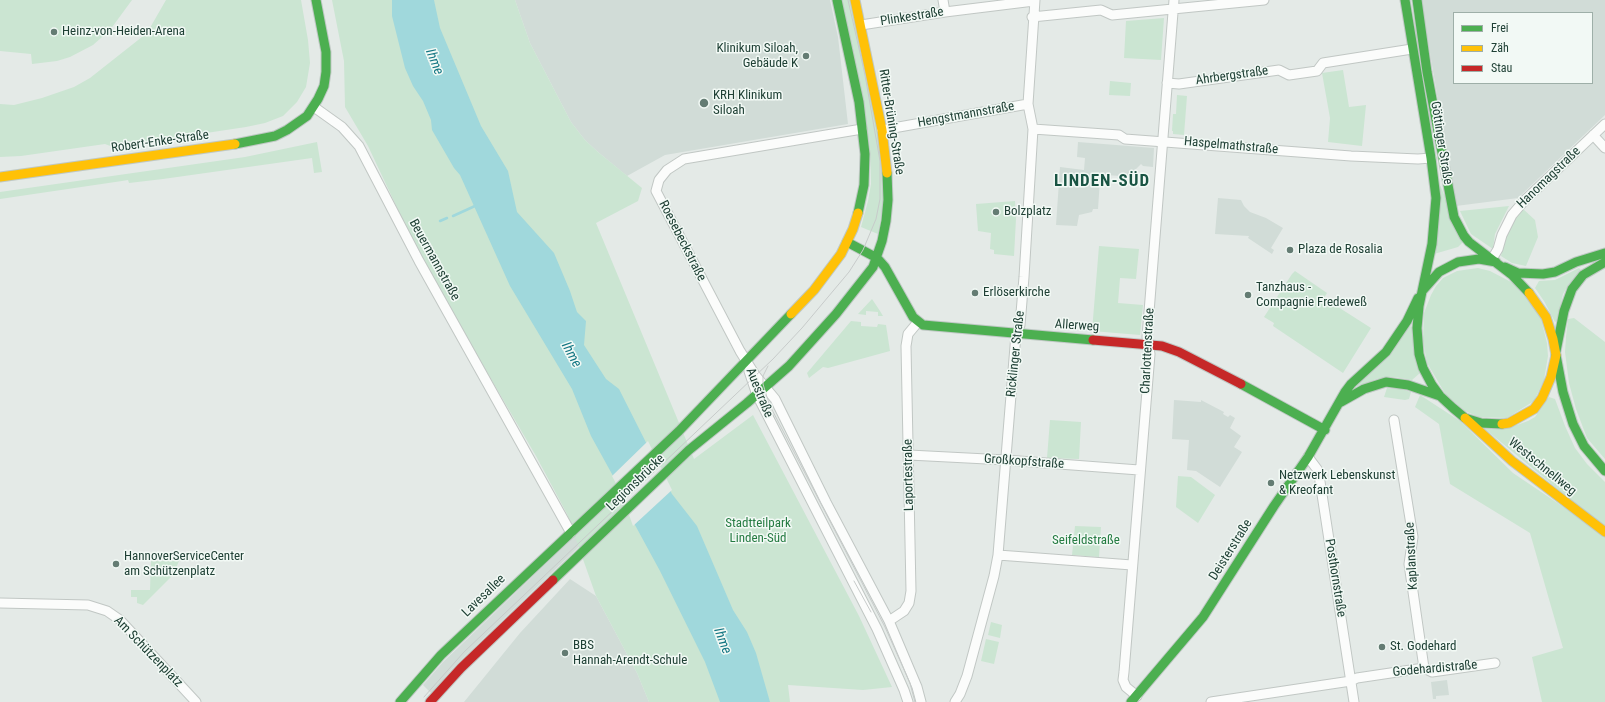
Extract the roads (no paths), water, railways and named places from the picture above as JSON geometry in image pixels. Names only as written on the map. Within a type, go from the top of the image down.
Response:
[{"type":"main road","points":[[314,107],[324,86],[326,72],[326,52],[316,0]]},
{"type":"main road","points":[[746,362],[814,290],[841,254],[858,216],[864,185],[865,154],[852,65],[837,0]]},
{"type":"main road","name":"Ritter-Brüning-Straße","points":[[757,395],[789,366],[836,314],[866,278],[877,258],[884,228],[888,200],[887,163],[882,130],[855,0]]},
{"type":"main road","name":"Göttinger Straße","points":[[1405,0],[1435,181],[1435,213],[1432,244],[1417,328],[1417,343],[1424,368],[1440,396]]},
{"type":"main road","name":"Göttinger Straße","points":[[1417,0],[1427,72],[1454,217],[1464,236],[1494,261]]},
{"type":"main road","name":"Robert-Enke-Straße","points":[[0,177],[243,143],[275,136],[287,130],[307,116],[314,107]]},
{"type":"main road","points":[[847,242],[877,258],[885,267],[913,317],[918,322]]},
{"type":"main road","points":[[1423,290],[1439,272],[1458,262],[1479,259],[1494,261],[1518,273],[1543,274],[1555,272],[1576,262],[1605,253]]},
{"type":"main road","points":[[1494,261],[1528,291],[1541,308],[1550,326],[1564,398],[1573,424],[1584,446],[1605,471]]},
{"type":"main road","points":[[1465,418],[1481,423],[1502,424],[1516,420],[1534,409],[1545,392],[1551,377],[1564,311],[1572,289],[1583,275],[1605,262]]},
{"type":"main road","name":"Deisterstraße","points":[[1134,699],[1203,617],[1274,506],[1308,457],[1351,384],[1386,352],[1396,340],[1423,290]]},
{"type":"main road","name":"Allerweg","points":[[918,322],[930,327],[1162,346],[1179,352],[1238,382],[1324,430]]},
{"type":"main road","name":"Legionsbrücke","points":[[591,515],[679,431],[746,362]]},
{"type":"main road","name":"Deisterstraße","points":[[1340,403],[1364,389],[1386,382],[1408,385],[1440,396]]},
{"type":"main road","name":"Legionsbrücke","points":[[430,702],[461,668],[690,450],[757,395]]},
{"type":"main road","name":"Westschnellweg","points":[[1440,396],[1512,461],[1605,532]]},
{"type":"main road","name":"Lavesallee","points":[[400,702],[441,655],[536,564],[591,515]]},
{"type":"street","points":[[943,0],[945,12]]},
{"type":"street","name":"Plinkestraße","points":[[861,25],[1034,0]]},
{"type":"street","name":"Ricklinger Straße","points":[[955,702],[967,676],[994,576],[998,555],[1016,334],[1020,325],[1024,277],[1033,129],[1028,104],[1034,0]]},
{"type":"street","points":[[1032,17],[1102,10],[1112,15],[1174,4],[1264,0]]},
{"type":"street","name":"Charlottenstraße","points":[[1134,699],[1126,687],[1124,680],[1139,470],[1150,354],[1147,337],[1174,4]]},
{"type":"street","name":"Ahrbergstraße","points":[[1167,83],[1179,84],[1279,70],[1289,74],[1318,71],[1323,64],[1412,49]]},
{"type":"street","name":"Hengstmannstraße","points":[[882,130],[1028,104]]},
{"type":"street","name":"Beuermannstraße","points":[[314,107],[342,127],[359,146],[419,261],[571,533]]},
{"type":"street","name":"Hanomagstraße","points":[[1494,261],[1502,235],[1512,215],[1524,201],[1605,124]]},
{"type":"street","name":"Roesebeckstraße","points":[[746,362],[656,191],[659,180],[667,170],[684,159],[862,129]]},
{"type":"street","name":"Haspelmathstraße","points":[[1033,129],[1119,135],[1125,139],[1351,156],[1418,159],[1431,158]]},
{"type":"street","points":[[1593,135],[1605,148]]},
{"type":"street","name":"Laportestraße","points":[[889,621],[904,611],[909,603],[911,591],[906,338],[918,322]]},
{"type":"street","name":"Auestraße","points":[[746,362],[775,399],[826,502],[889,621],[917,687],[921,702]]},
{"type":"street","name":"Auestraße","points":[[746,362],[757,395],[874,624],[908,702]]},
{"type":"street","name":"Kaplanstraße","points":[[1394,420],[1413,537],[1409,564],[1424,668]]},
{"type":"street","name":"Großkopfstraße","points":[[909,455],[1006,460],[1139,470]]},
{"type":"street","name":"Posthornstraße","points":[[1308,457],[1317,469],[1319,475],[1354,702]]},
{"type":"street","points":[[998,555],[1132,565]]},
{"type":"street","name":"Am Schützenplatz","points":[[0,603],[88,605],[107,611],[120,620],[196,702]]},
{"type":"street","name":"Godehardistraße","points":[[1210,702],[1351,681],[1357,678],[1424,668],[1432,672],[1495,664]]},
{"type":"water","name":"Ihme","points":[[392,0],[434,0],[440,28],[481,126],[508,171],[517,212],[554,253],[577,312],[586,321],[584,345],[606,379],[619,389],[672,494],[697,526],[733,610],[747,632],[756,653],[770,702],[720,702],[705,662],[660,571],[635,525],[623,494],[591,436],[572,389],[510,286],[460,175],[454,168],[432,130],[431,120],[423,101],[413,86],[405,68],[392,16]]},
{"type":"waterway","points":[[453,216],[475,206]]},
{"type":"waterway","points":[[440,221],[447,218]]},
{"type":"tram line","points":[[424,697],[464,652],[773,359],[802,328],[849,272],[863,250],[876,219],[880,199],[880,161],[865,75],[848,0]]},
{"type":"tram line","points":[[768,366],[763,376],[763,384],[769,404],[885,627],[910,683],[915,702]]},
{"type":"tram line","points":[[854,581],[871,612]]},
{"type":"place","name":"Heinz-von-Heiden-Arena","points":[[54,32]]},
{"type":"place","name":"Klinikum Siloah, Gebäude K","points":[[806,56]]},
{"type":"place","name":"KRH Klinikum Siloah","points":[[704,103]]},
{"type":"place","name":"Bolzplatz","points":[[996,212]]},
{"type":"place","name":"Plaza de Rosalia","points":[[1290,250]]},
{"type":"place","name":"Erlöserkirche","points":[[975,293]]},
{"type":"place","name":"Tanzhaus - Compagnie Fredeweß","points":[[1248,295]]},
{"type":"place","name":"Netzwerk Lebenskunst & Kreofant","points":[[1271,483]]},
{"type":"place","name":"HannoverServiceCenter am Schützenplatz","points":[[116,564]]},
{"type":"place","name":"St. Godehard","points":[[1382,647]]},
{"type":"place","name":"BBS Hannah-Arendt-Schule","points":[[565,653]]},
{"type":"district","name":"LINDEN-SÜD","points":[[1102,182]]},
{"type":"park label","name":"Stadtteilpark Linden-Süd","points":[[758,532]]},
{"type":"park label","name":"Seifeldstraße","points":[[1086,541]]}]
